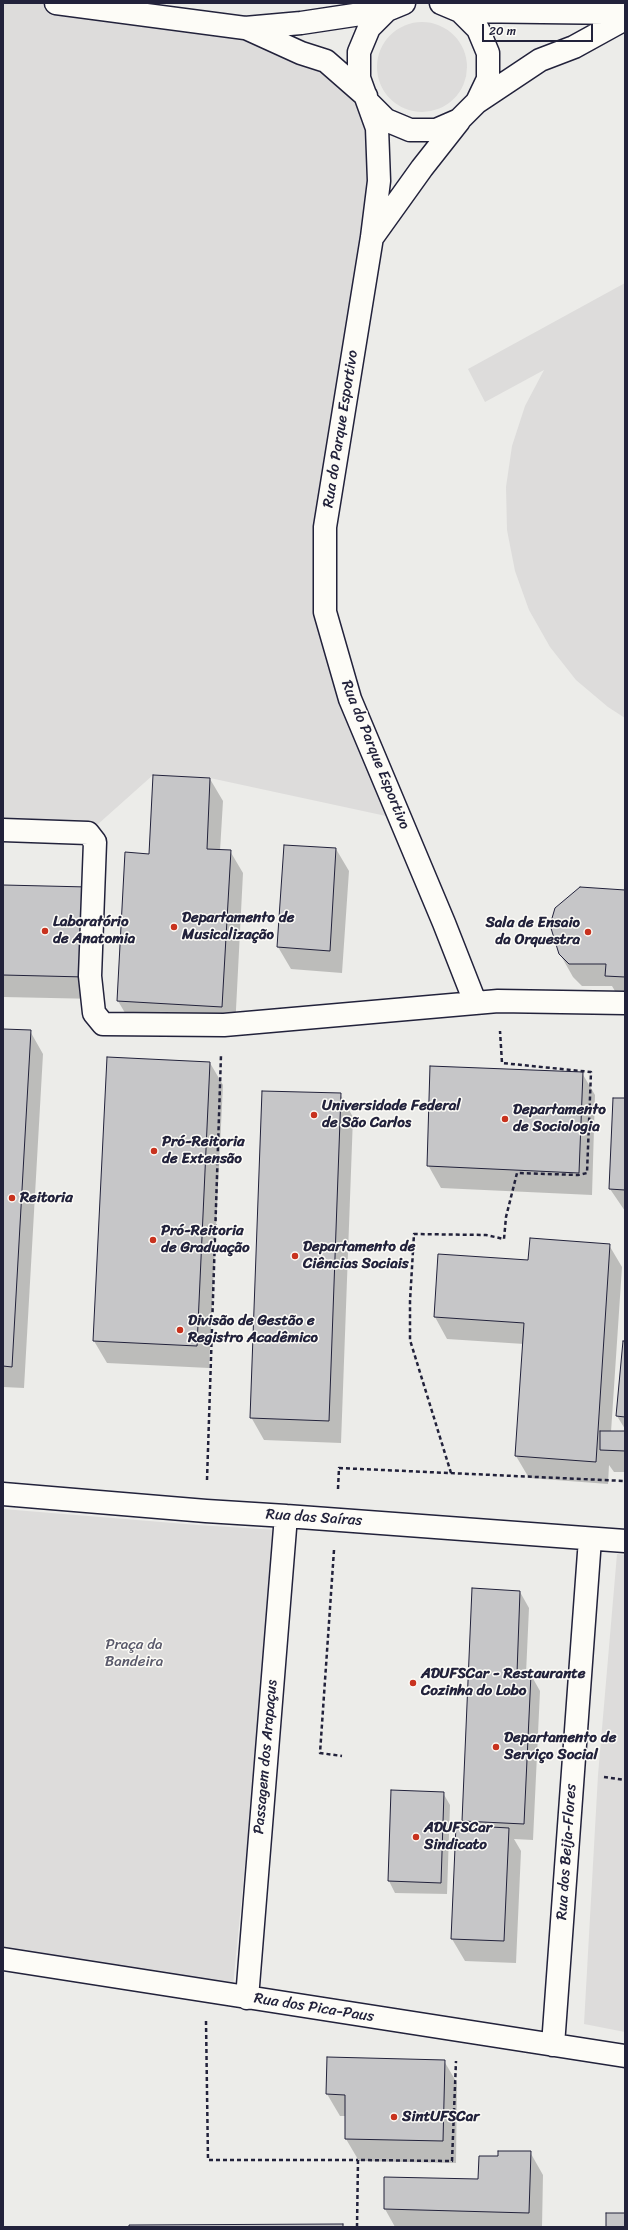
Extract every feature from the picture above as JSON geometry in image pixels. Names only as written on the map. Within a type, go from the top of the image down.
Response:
[{"type":"street","points":[[56,3],[245,28],[317,21],[396,7]]},
{"type":"street","name":"Rua do Parque Esportivo","points":[[396,7],[369,28],[359,52],[359,78],[377,128],[379,181],[372,237],[325,527],[325,612],[350,699],[444,922],[475,1002]]},
{"type":"street","points":[[450,7],[625,13]]},
{"type":"street","points":[[450,7],[478,29],[488,53],[488,79],[478,102]]},
{"type":"street","points":[[245,28],[301,53],[326,61],[367,99],[386,120],[410,130],[436,130],[459,120],[478,102],[540,60],[574,47],[625,19]]},
{"type":"street","name":"Rua do Parque Esportivo","points":[[372,237],[403,193],[459,120]]},
{"type":"street","points":[[3,830],[88,833],[95,842],[90,976],[94,1013],[103,1024],[224,1025],[498,1000],[625,1003]]},
{"type":"street","name":"Rua das Saíras","points":[[3,1494],[206,1511],[625,1541]]},
{"type":"street","name":"Passagem dos Arapaçus","points":[[247,1998],[286,1516]]},
{"type":"street","name":"Rua dos Beija-Flores","points":[[553,2045],[590,1539]]},
{"type":"street","name":"Rua dos Pica-Paus","points":[[3,1959],[625,2056]]},
{"type":"path","points":[[451,1473],[410,1340],[410,1301],[414,1234],[486,1236],[504,1239],[506,1217],[517,1173],[578,1175],[587,1173],[591,1072],[502,1063],[498,1000]]},
{"type":"path","points":[[206,1511],[221,1053]]},
{"type":"path","points":[[205,1991],[208,2160],[452,2161],[456,2030]]},
{"type":"path","points":[[357,2227],[358,2160]]},
{"type":"shaded area","name":"Universidade Federal de São Carlos","points":[[3,3],[625,3],[625,2227],[3,2227]]},
{"type":"green space","points":[[3,3],[126,3],[245,28],[326,61],[377,128],[325,612],[400,819],[210,778],[153,775],[88,833],[3,830]]},
{"type":"green space","points":[[422,22],[439,25],[454,35],[464,50],[467,67],[464,84],[454,99],[439,109],[422,112],[405,109],[390,99],[380,84],[377,67],[380,50],[390,35],[405,25]]},
{"type":"green space","points":[[625,283],[625,718],[608,707],[576,680],[550,647],[529,610],[515,571],[507,530],[506,487],[512,446],[525,406],[544,370],[485,402],[468,369]]},
{"type":"green space","name":"Praça da Bandeira","points":[[3,1509],[278,1530],[233,1986],[3,1948]]},
{"type":"green space","points":[[617,1554],[625,1555],[625,2032],[584,2024],[598,1775]]},
{"type":"building","name":"Departamento de Musicalização","points":[[153,775],[210,778],[207,849],[231,850],[222,1007],[117,1001],[125,852],[149,854]]},
{"type":"building","points":[[284,845],[336,848],[330,951],[277,947]]},
{"type":"building","name":"Laboratório de Anatomia","points":[[3,885],[88,887],[85,977],[3,975]]},
{"type":"building","name":"Sala de Ensaio da Orquestra","points":[[580,887],[625,890],[625,977],[605,976],[606,964],[569,964],[559,954],[550,925],[555,908]]},
{"type":"building","name":"Reitoria","points":[[3,1029],[31,1030],[12,1367],[3,1366]]},
{"type":"building","points":[[107,1057],[210,1062],[197,1346],[93,1341]]},
{"type":"building","name":"Departamento de Sociologia","points":[[430,1066],[583,1072],[579,1173],[427,1166]]},
{"type":"building","name":"Departamento de Ciências Sociais","points":[[262,1091],[341,1093],[329,1421],[250,1418]]},
{"type":"building","points":[[613,1098],[625,1098],[625,1190],[609,1189]]},
{"type":"building","points":[[530,1238],[610,1244],[596,1462],[515,1456],[524,1323],[434,1317],[438,1254],[528,1260]]},
{"type":"building","points":[[623,1341],[625,1341],[625,1417],[616,1416]]},
{"type":"building","points":[[600,1431],[625,1431],[625,1451],[600,1450]]},
{"type":"building","name":"Departamento de Serviço Social","points":[[472,1588],[520,1591],[517,1673],[531,1674],[524,1824],[462,1821]]},
{"type":"building","name":"ADUFSCar Sindicato","points":[[391,1790],[444,1792],[441,1883],[388,1881]]},
{"type":"building","points":[[456,1825],[509,1828],[504,1941],[451,1939]]},
{"type":"building","name":"SintUFSCar","points":[[327,2057],[445,2060],[443,2141],[345,2139],[345,2095],[326,2094]]},
{"type":"building","points":[[498,2151],[531,2151],[529,2213],[384,2209],[384,2177],[478,2179],[479,2156],[498,2156]]},
{"type":"building","points":[[606,2213],[625,2213],[625,2227],[606,2227]]},
{"type":"building","points":[[343,2224],[343,2227],[129,2227],[129,2225]]},
{"type":"place","name":"Departamento de Musicalização","points":[[174,927]]},
{"type":"place","name":"Laboratório de Anatomia","points":[[45,931]]},
{"type":"place","name":"Sala de Ensaio da Orquestra","points":[[588,932]]},
{"type":"place","name":"Universidade Federal de São Carlos","points":[[314,1115]]},
{"type":"place","name":"Departamento de Sociologia","points":[[505,1119]]},
{"type":"place","name":"Pró-Reitoria de Extensão","points":[[154,1151]]},
{"type":"place","name":"Reitoria","points":[[12,1198]]},
{"type":"place","name":"Pró-Reitoria de Graduação","points":[[153,1240]]},
{"type":"place","name":"Departamento de Ciências Sociais","points":[[295,1256]]},
{"type":"place","name":"Divisão de Gestão e Registro Acadêmico","points":[[180,1330]]},
{"type":"place","name":"ADUFSCar - Restaurante Cozinha do Lobo","points":[[413,1683]]},
{"type":"place","name":"Departamento de Serviço Social","points":[[496,1747]]},
{"type":"place","name":"ADUFSCar Sindicato","points":[[416,1837]]},
{"type":"place","name":"SintUFSCar","points":[[394,2117]]}]
